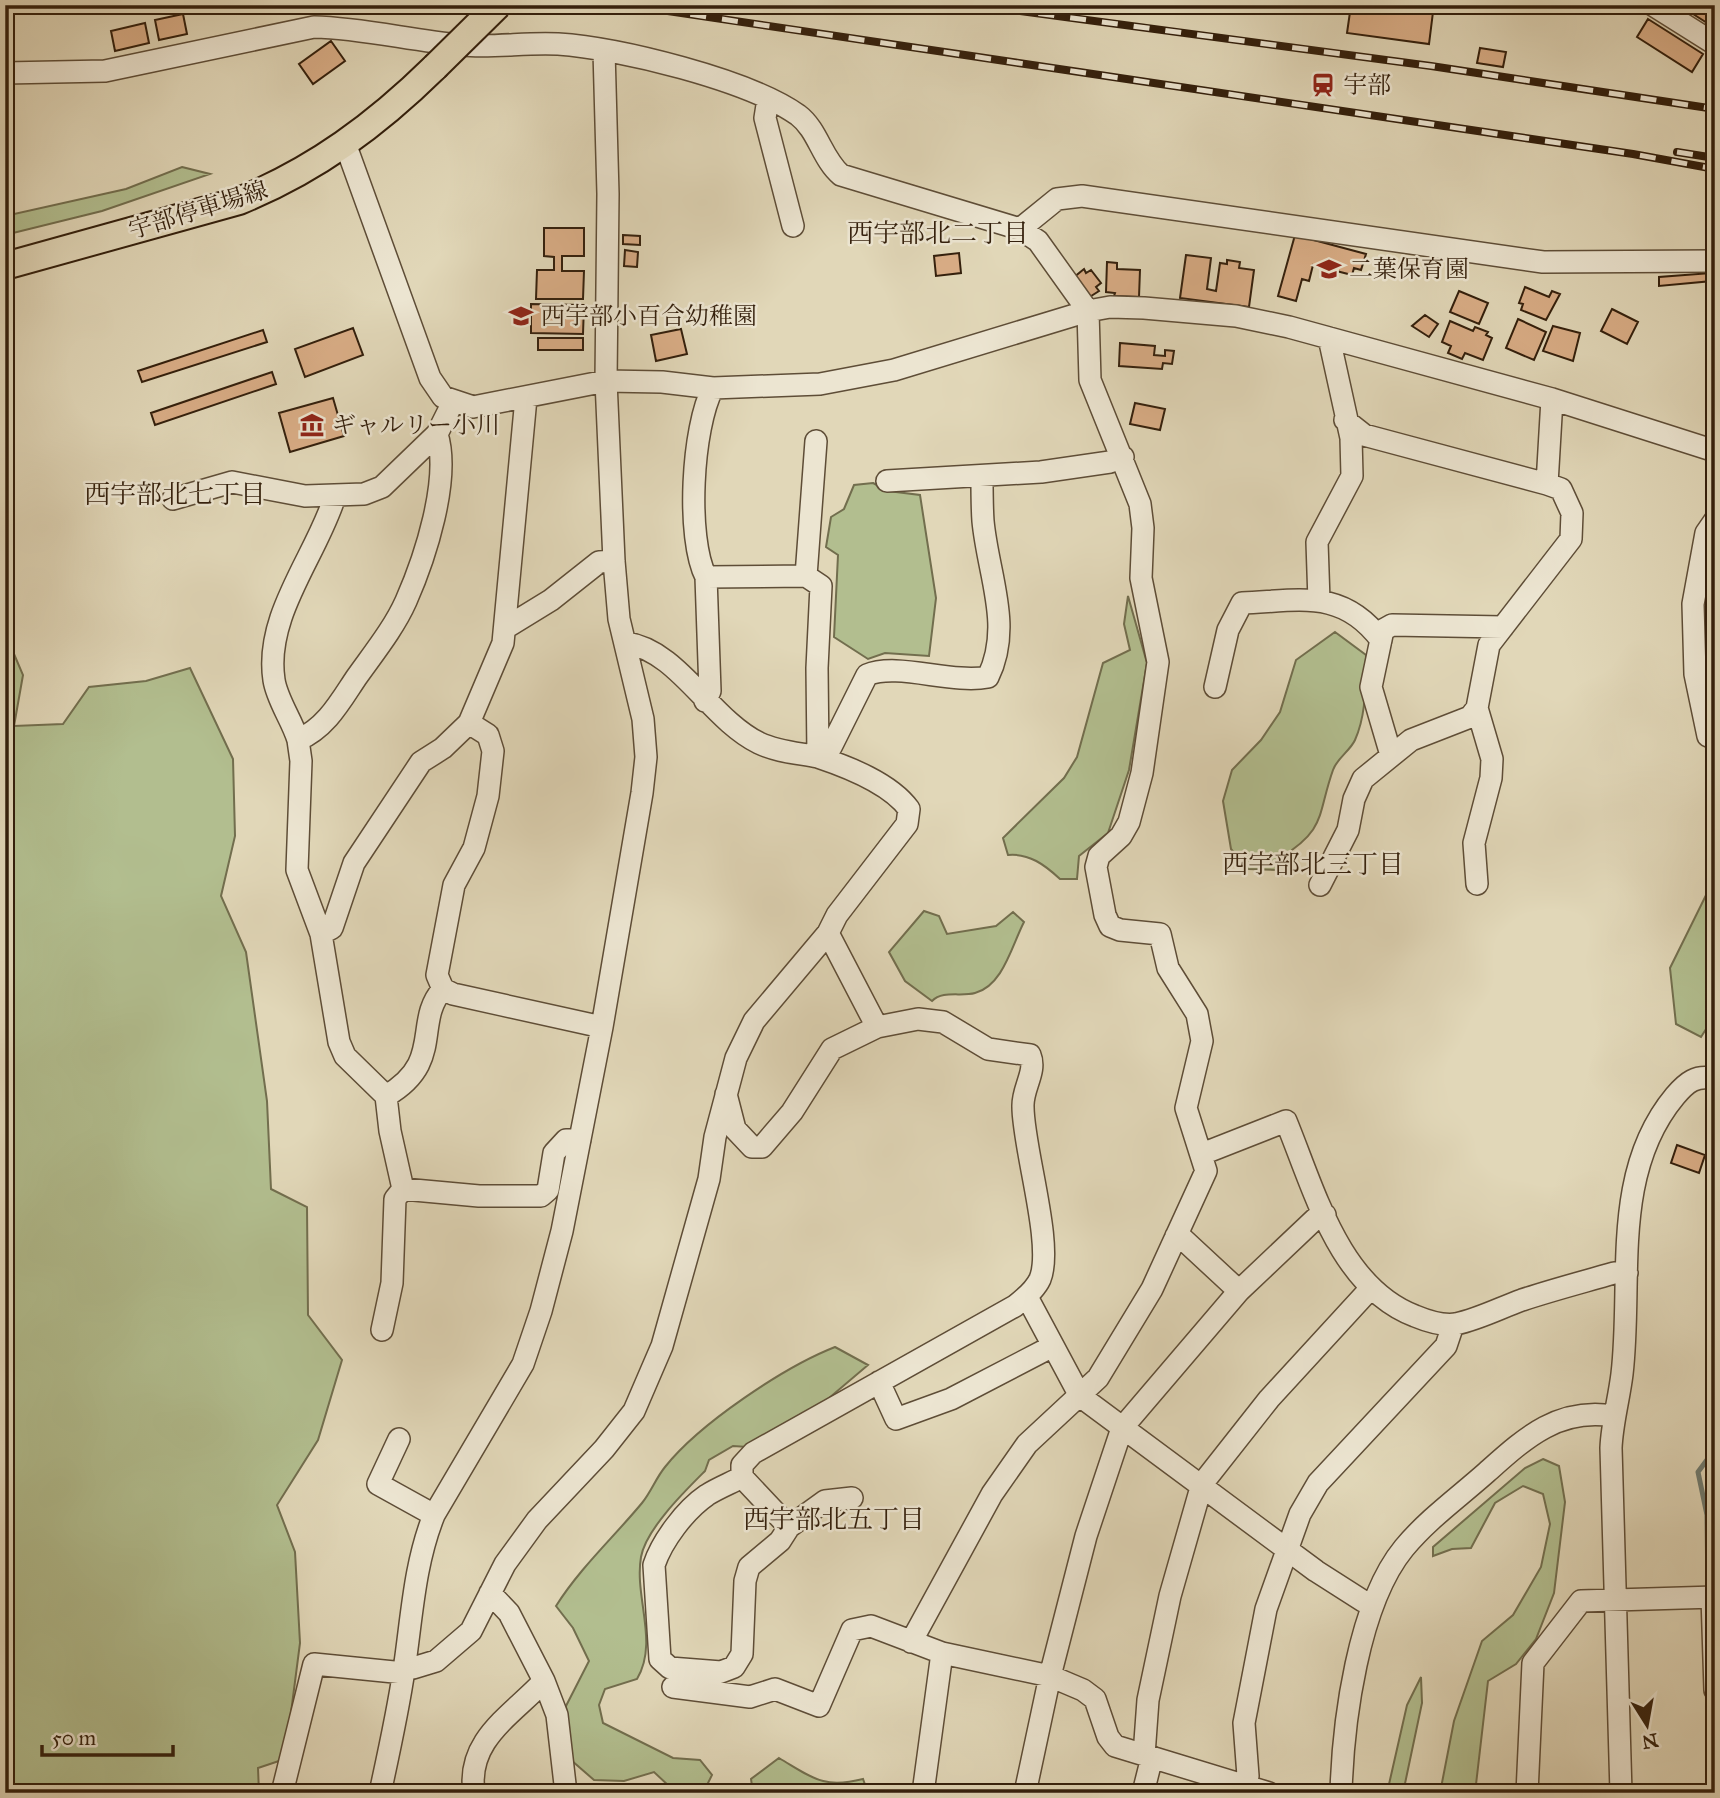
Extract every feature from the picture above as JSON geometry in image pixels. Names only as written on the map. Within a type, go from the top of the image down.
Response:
[{"type":"main road","name":"宇部停車場線","points":[[5,266],[239,201],[298,175],[346,146],[435,67],[498,5]]},
{"type":"street","points":[[1653,5],[1715,44]]},
{"type":"street","points":[[5,73],[106,71],[314,27],[348,28],[464,45],[559,44],[686,68],[768,99],[799,116],[813,132],[831,166],[841,175],[1020,229],[1038,241],[1088,311],[1090,380],[1140,504],[1143,528],[1141,578],[1158,662],[1142,773],[1129,822],[1121,836],[1099,856],[1096,867],[1105,915],[1111,926],[1120,930],[1160,934],[1168,968],[1197,1014],[1202,1041],[1186,1108],[1206,1171],[1152,1289],[1098,1378],[1080,1396],[1069,1402],[1027,1444],[992,1494],[911,1642]]},
{"type":"street","points":[[380,1793],[404,1670],[418,1567],[435,1516],[523,1364],[562,1231],[603,1027],[646,757],[643,719],[619,619],[614,561],[606,382],[608,194],[604,51]]},
{"type":"street","points":[[768,99],[765,118],[793,226]]},
{"type":"street","points":[[346,146],[430,378],[436,390],[453,402],[473,407],[606,382],[662,382],[713,388],[850,380],[934,359],[1088,311],[1110,307],[1236,316],[1329,338],[1552,398],[1715,451]]},
{"type":"street","points":[[1020,229],[1057,199],[1082,196],[1544,262],[1715,261]]},
{"type":"street","points":[[1318,601],[1317,542],[1352,476],[1351,438],[1329,338]]},
{"type":"street","points":[[705,701],[710,691],[706,577],[698,561],[694,511],[696,463],[707,398],[713,388]]},
{"type":"street","points":[[321,934],[332,928],[354,863],[405,784],[421,762],[443,748],[469,723],[484,694],[507,627],[526,398]]},
{"type":"street","points":[[1547,484],[1552,398]]},
{"type":"street","points":[[173,499],[232,482],[305,496],[364,494],[382,487],[437,434],[453,402]]},
{"type":"street","points":[[1320,885],[1348,830],[1354,799],[1363,779],[1411,740],[1470,718],[1477,708],[1489,645],[1571,540],[1572,513],[1561,489],[1364,435],[1345,420]]},
{"type":"street","points":[[298,740],[319,729],[405,603],[420,564],[435,507],[443,452],[437,434]]},
{"type":"street","points":[[806,576],[816,441]]},
{"type":"street","points":[[887,481],[982,477],[1110,462],[1123,457]]},
{"type":"street","points":[[818,757],[831,747],[867,675],[894,672],[967,681],[988,677],[998,658],[1000,608],[983,523],[982,477]]},
{"type":"street","points":[[335,496],[283,615],[274,652],[277,692],[298,740],[301,761],[297,870],[321,934],[339,1042],[345,1056],[386,1096],[390,1131],[403,1189]]},
{"type":"street","points":[[1708,736],[1695,674],[1693,604],[1707,577],[1706,533],[1715,520]]},
{"type":"street","points":[[507,627],[551,600],[599,562],[614,561]]},
{"type":"street","points":[[706,577],[806,576],[821,586],[817,681],[818,757]]},
{"type":"street","points":[[1215,687],[1228,630],[1242,603],[1304,598],[1318,601],[1351,611],[1366,620],[1381,640]]},
{"type":"street","points":[[1391,755],[1371,687],[1383,630],[1392,625],[1503,627]]},
{"type":"street","points":[[282,1793],[314,1664],[404,1670],[436,1661],[455,1647],[471,1631],[505,1564],[537,1520],[604,1449],[634,1411],[649,1382],[662,1346],[709,1179],[736,1058],[754,1021],[828,933],[836,915],[907,824],[909,809],[901,798],[857,773],[818,757],[780,751],[760,743],[738,730],[705,701],[666,659],[646,645],[626,643]]},
{"type":"street","points":[[1477,708],[1492,759],[1491,778],[1474,843],[1477,884]]},
{"type":"street","points":[[443,989],[437,968],[445,921],[454,885],[474,848],[488,796],[492,763],[493,751],[488,736],[469,723]]},
{"type":"street","points":[[828,933],[877,1027]]},
{"type":"street","points":[[443,989],[499,1006],[603,1027]]},
{"type":"street","points":[[386,1096],[397,1090],[422,1063],[435,998],[443,989]]},
{"type":"street","points":[[726,1094],[735,1129],[752,1147],[762,1147],[792,1112],[832,1048],[877,1027],[918,1019],[943,1022],[988,1049],[1030,1055],[1034,1063],[1022,1105],[1044,1259],[1040,1279],[1027,1297],[753,1453],[743,1465],[742,1477],[789,1527]]},
{"type":"street","points":[[1621,1793],[1611,1448],[1613,1416],[1622,1375],[1630,1200],[1644,1150],[1666,1107],[1687,1082],[1705,1076],[1715,1079]]},
{"type":"street","points":[[1202,1154],[1286,1121],[1325,1215],[1348,1259],[1370,1289],[1405,1312],[1430,1322],[1453,1325],[1523,1300],[1614,1273],[1627,1273]]},
{"type":"street","points":[[403,1189],[479,1196],[541,1196],[548,1190],[555,1153],[566,1140],[580,1140]]},
{"type":"street","points":[[382,1330],[392,1283],[395,1199],[403,1189]]},
{"type":"street","points":[[1026,1793],[1050,1676],[1086,1536],[1122,1427],[1239,1291],[1315,1219],[1325,1215]]},
{"type":"street","points":[[1176,1236],[1184,1240],[1239,1291]]},
{"type":"street","points":[[1143,1793],[1148,1756],[1148,1700],[1170,1596],[1202,1485],[1269,1399],[1370,1289]]},
{"type":"street","points":[[1027,1297],[1051,1347],[1080,1396],[1289,1548],[1316,1571],[1363,1601],[1373,1603]]},
{"type":"street","points":[[1244,1789],[1248,1776],[1244,1723],[1266,1609],[1300,1514],[1318,1483],[1446,1346],[1453,1325]]},
{"type":"street","points":[[878,1382],[896,1419],[951,1399],[1051,1347]]},
{"type":"street","points":[[1341,1793],[1346,1723],[1373,1603],[1388,1571],[1419,1531],[1522,1440],[1545,1425],[1556,1422],[1601,1414],[1613,1416]]},
{"type":"street","points":[[399,1439],[379,1484],[435,1516]]},
{"type":"street","points":[[742,1477],[706,1495],[685,1516],[659,1552],[654,1565],[660,1658],[670,1668],[721,1672],[734,1667],[742,1654],[744,1593],[749,1567],[780,1541],[789,1527],[825,1501],[852,1498]]},
{"type":"street","points":[[490,1593],[509,1613],[544,1681],[557,1715],[566,1793]]},
{"type":"street","points":[[1527,1793],[1533,1663],[1581,1601],[1714,1597],[1715,1690]]},
{"type":"street","points":[[673,1687],[751,1697],[775,1689],[819,1706],[852,1630],[871,1626],[942,1653],[1050,1676],[1083,1690],[1095,1699],[1108,1738],[1115,1746],[1244,1789],[1269,1793]]},
{"type":"street","points":[[923,1793],[942,1653]]},
{"type":"street","points":[[474,1793],[473,1761],[482,1742],[544,1681]]},
{"type":"green space","points":[[182,167],[210,174],[102,211],[5,235],[5,216],[126,189]]},
{"type":"green space","points":[[873,483],[888,491],[920,495],[936,598],[929,656],[885,653],[868,659],[834,637],[838,555],[826,547],[831,517],[844,509],[854,485]]},
{"type":"green space","points":[[1128,596],[1147,663],[1129,770],[1108,833],[1079,856],[1077,879],[1060,879],[1036,861],[1023,856],[1008,855],[1003,838],[1064,778],[1077,757],[1103,663],[1130,650],[1124,624]]},
{"type":"green space","points":[[1335,632],[1366,655],[1365,698],[1359,730],[1353,744],[1335,766],[1318,820],[1306,838],[1280,858],[1277,870],[1248,869],[1231,849],[1223,801],[1232,770],[1261,740],[1280,712],[1296,660]]},
{"type":"green space","points":[[14,654],[23,675],[14,726],[63,724],[89,687],[146,681],[190,668],[233,759],[235,836],[221,896],[246,952],[267,1101],[271,1189],[307,1207],[308,1315],[342,1360],[318,1440],[277,1505],[295,1552],[300,1643],[285,1759],[258,1768],[259,1793],[5,1793],[5,666]]},
{"type":"green space","points":[[1715,877],[1715,1015],[1701,1037],[1676,1024],[1670,968]]},
{"type":"green space","points":[[924,911],[939,916],[947,934],[996,926],[1013,912],[1024,922],[1006,964],[985,989],[970,994],[941,996],[932,1001],[905,981],[889,952]]},
{"type":"green space","points":[[835,1347],[868,1365],[822,1404],[748,1447],[733,1446],[709,1460],[705,1471],[658,1523],[644,1546],[640,1572],[646,1635],[643,1665],[637,1679],[605,1689],[599,1705],[603,1723],[673,1758],[700,1760],[712,1775],[703,1793],[663,1793],[670,1787],[654,1772],[624,1781],[594,1780],[571,1760],[566,1706],[589,1661],[573,1628],[556,1606],[586,1566],[642,1503],[662,1471],[680,1450],[720,1415],[768,1382]]},
{"type":"green space","points":[[1543,1459],[1559,1466],[1565,1502],[1554,1593],[1536,1639],[1516,1664],[1488,1681],[1475,1793],[1440,1793],[1454,1721],[1482,1641],[1513,1615],[1541,1567],[1550,1524],[1543,1494],[1523,1486],[1495,1503],[1471,1548],[1452,1549],[1433,1556],[1433,1547],[1525,1468]]},
{"type":"green space","points":[[1421,1677],[1422,1703],[1403,1793],[1387,1793],[1407,1705]]},
{"type":"green space","points":[[779,1758],[819,1780],[838,1783],[863,1779],[868,1793],[753,1793],[751,1779]]},
{"type":"building","points":[[1351,5],[1433,12],[1429,44],[1347,33]]},
{"type":"building","points":[[1679,5],[1715,5],[1715,28]]},
{"type":"building","points":[[183,14],[187,34],[159,40],[155,20]]},
{"type":"building","points":[[1648,19],[1703,54],[1692,72],[1637,37]]},
{"type":"building","points":[[145,23],[149,43],[115,51],[111,31]]},
{"type":"building","points":[[331,41],[345,61],[313,84],[299,64]]},
{"type":"building","points":[[1480,48],[1506,52],[1503,67],[1477,63]]},
{"type":"building","points":[[544,228],[584,228],[584,256],[562,256],[562,271],[584,271],[583,299],[536,299],[537,270],[554,270],[554,257],[544,256]]},
{"type":"building","points":[[623,235],[640,236],[640,245],[623,244]]},
{"type":"building","points":[[1295,235],[1366,254],[1361,270],[1354,268],[1352,275],[1313,265],[1309,281],[1302,279],[1296,301],[1278,296]]},
{"type":"building","points":[[625,250],[638,252],[637,267],[624,266]]},
{"type":"building","points":[[959,253],[961,273],[936,276],[934,256]]},
{"type":"building","points":[[1186,255],[1211,258],[1207,289],[1216,291],[1220,263],[1227,264],[1227,260],[1240,262],[1239,268],[1254,270],[1249,307],[1180,298]]},
{"type":"building","points":[[1107,262],[1117,263],[1117,269],[1140,270],[1139,297],[1114,296],[1115,293],[1106,292]]},
{"type":"building","points":[[1084,269],[1086,273],[1091,270],[1101,283],[1096,287],[1099,291],[1088,298],[1073,278]]},
{"type":"building","points":[[1711,273],[1712,281],[1659,286],[1659,277]]},
{"type":"building","points":[[1525,287],[1549,297],[1552,291],[1560,294],[1546,320],[1521,310],[1523,304],[1519,303]]},
{"type":"building","points":[[1459,291],[1488,303],[1479,324],[1450,312]]},
{"type":"building","points":[[531,304],[584,305],[583,334],[531,333]]},
{"type":"building","points":[[1612,309],[1638,322],[1627,344],[1601,331]]},
{"type":"building","points":[[1425,315],[1438,324],[1429,337],[1412,326]]},
{"type":"building","points":[[1518,319],[1546,332],[1534,360],[1506,348]]},
{"type":"building","points":[[1450,321],[1473,331],[1475,327],[1488,332],[1486,335],[1492,338],[1483,360],[1465,353],[1462,359],[1448,353],[1451,346],[1442,342]]},
{"type":"building","points":[[1553,326],[1580,333],[1573,361],[1543,351]]},
{"type":"building","points":[[353,328],[363,355],[305,377],[295,349]]},
{"type":"building","points":[[681,329],[687,354],[656,361],[651,335]]},
{"type":"building","points":[[263,330],[267,342],[142,382],[138,371]]},
{"type":"building","points":[[538,338],[583,338],[583,350],[538,350]]},
{"type":"building","points":[[1120,343],[1155,346],[1154,355],[1165,356],[1165,350],[1174,351],[1172,364],[1163,363],[1162,369],[1119,366]]},
{"type":"building","points":[[272,372],[276,384],[155,425],[151,413]]},
{"type":"building","name":"ギャルリー小川","points":[[333,398],[344,436],[290,452],[279,413]]},
{"type":"building","points":[[1135,403],[1165,409],[1160,430],[1130,424]]},
{"type":"building","points":[[1677,1145],[1705,1155],[1699,1173],[1671,1163]]},
{"type":"waterway","points":[[1708,1594],[1707,1515],[1698,1472],[1715,1449]]},
{"type":"waterway","points":[[1711,1694],[1712,1793]]},
{"type":"railway","points":[[627,5],[1633,154],[1715,169]]},
{"type":"railway","points":[[975,5],[1431,66],[1715,109]]},
{"type":"railway","points":[[1677,152],[1715,158]]},
{"type":"place","name":"宇部","points":[[1323,85]]},
{"type":"place","name":"二葉保育園","points":[[1329,269]]},
{"type":"place","name":"西宇部小百合幼稚園","points":[[521,316]]},
{"type":"place","name":"ギャルリー小川","points":[[312,425]]},
{"type":"district","name":"西宇部北二丁目","points":[[938,233]]},
{"type":"district","name":"西宇部北七丁目","points":[[175,494]]},
{"type":"district","name":"西宇部北三丁目","points":[[1313,864]]},
{"type":"district","name":"西宇部北五丁目","points":[[834,1519]]}]
